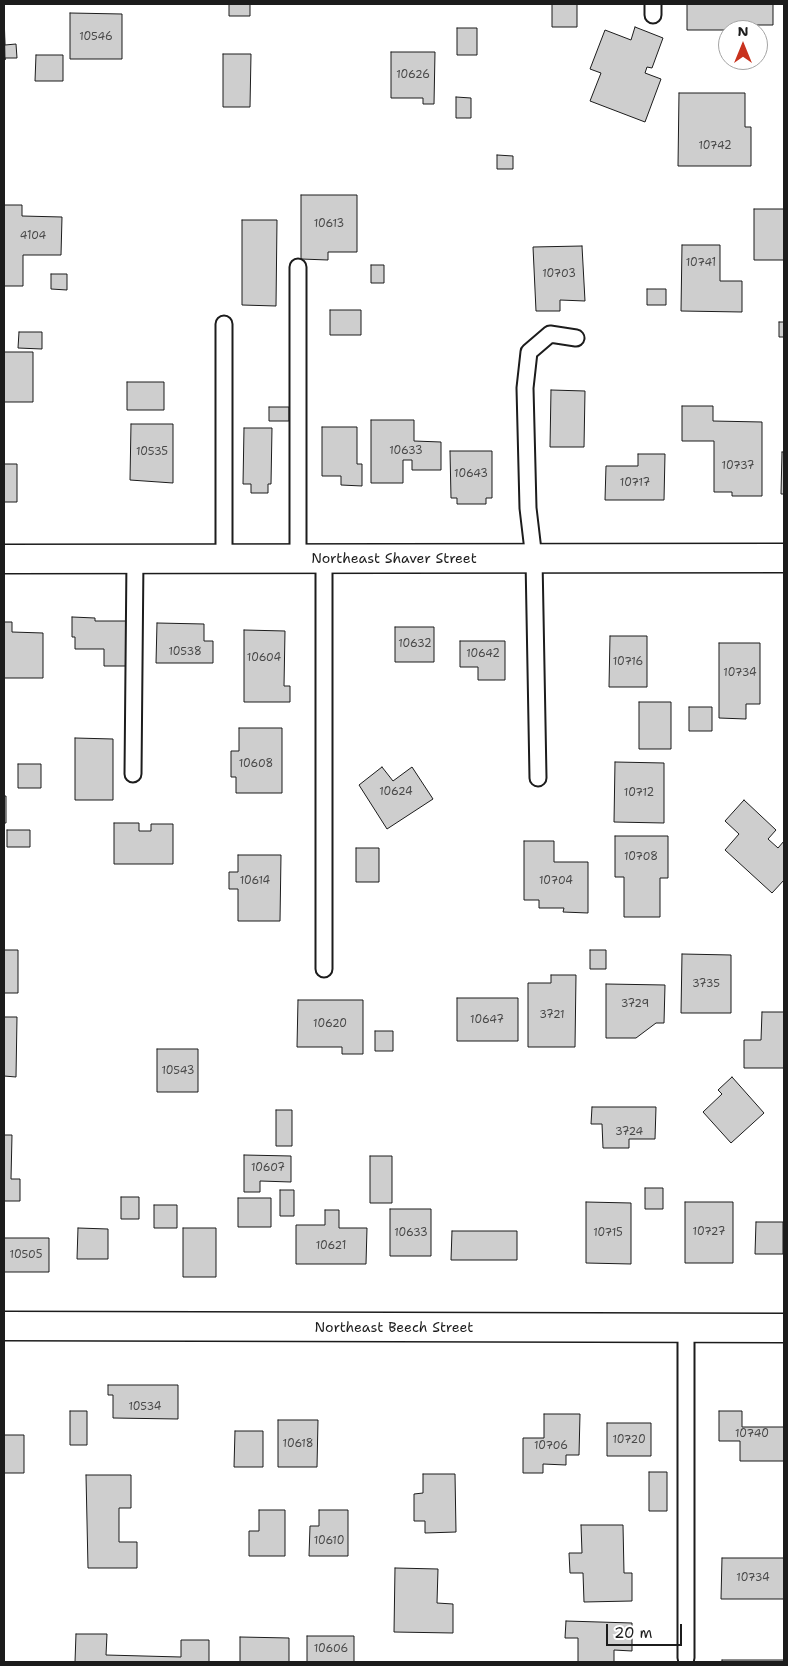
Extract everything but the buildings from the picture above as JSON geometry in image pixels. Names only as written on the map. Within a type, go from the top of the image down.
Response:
[{"type":"street","name":"Northeast Shaver Street","points":[[4,559],[784,558]]},
{"type":"street","name":"Northeast Beech Street","points":[[4,1326],[784,1328]]},
{"type":"lane","points":[[298,267],[311,558],[324,969]]},
{"type":"lane","points":[[224,324],[224,558]]},
{"type":"lane","points":[[538,778],[534,559],[527,498],[525,388],[529,352],[550,334],[576,338]]},
{"type":"lane","points":[[133,774],[135,558]]},
{"type":"lane","points":[[686,1328],[686,1658]]}]
